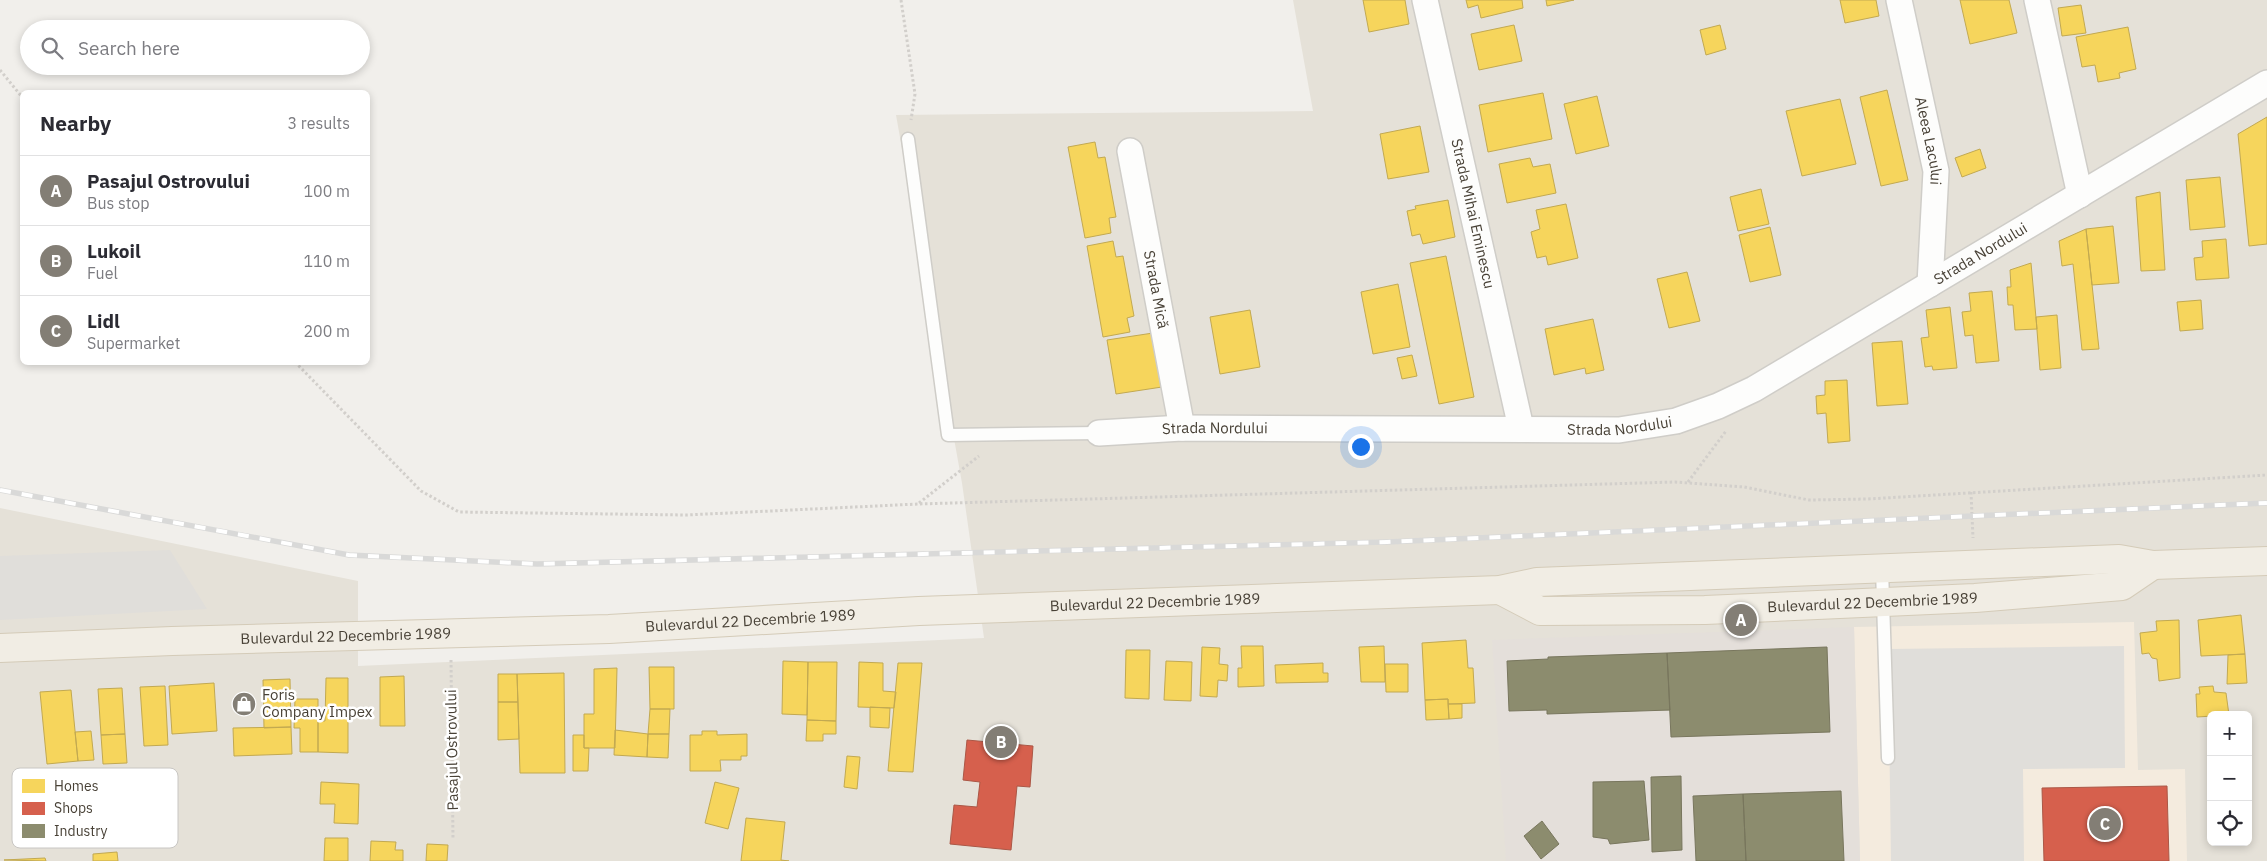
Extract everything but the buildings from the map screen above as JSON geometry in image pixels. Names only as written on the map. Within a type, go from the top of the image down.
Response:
[{"type":"main road","name":"Bulevardul 22 Decembrie 1989","points":[[0,648],[172,641],[609,629],[919,611],[1500,590],[1537,582],[2119,559],[2152,565],[2267,561]]},
{"type":"main road","name":"Bulevardul 22 Decembrie 1989","points":[[1500,590],[1540,611],[1705,610],[1974,598],[2122,586],[2152,565]]},
{"type":"street","name":"Strada Mihai Eminescu","points":[[1425,0],[1521,428]]},
{"type":"street","name":"Aleea Lacului","points":[[1900,0],[1936,171],[1930,284]]},
{"type":"street","points":[[2037,0],[2080,195]]},
{"type":"street","name":"Strada Nordului","points":[[1099,433],[1182,428],[1521,428],[1619,430],[1676,421],[1718,406],[1754,389],[2267,83]]},
{"type":"street","name":"Strada Mică","points":[[1130,151],[1182,428]]},
{"type":"lane","points":[[908,139],[948,434],[1099,433]]},
{"type":"lane","points":[[1882,569],[1888,758]]},
{"type":"path","points":[[901,0],[915,94],[908,139]]},
{"type":"path","points":[[0,70],[20,95]]},
{"type":"path","points":[[298,365],[421,491],[459,512],[686,516],[918,504],[1688,483],[1744,487],[1808,500],[1868,499],[2267,475]]},
{"type":"path","points":[[1688,483],[1730,425]]},
{"type":"path","points":[[918,504],[1007,434]]},
{"type":"path","points":[[1972,492],[1974,565]]},
{"type":"path","name":"Pasajul Ostrovului","points":[[451,660],[453,840]]},
{"type":"shaded area","points":[[1293,0],[2267,0],[2267,861],[0,861],[0,508],[358,581],[358,666],[984,638],[962,483],[896,115],[1313,111]]},
{"type":"shaded area","points":[[170,550],[207,609],[0,620],[0,556]]},
{"type":"shaded area","points":[[2134,622],[2138,770],[2185,769],[2187,861],[1860,861],[1854,627]]},
{"type":"shaded area","points":[[1854,627],[1860,861],[1506,861],[1492,640]]},
{"type":"shaded area","points":[[2124,646],[2125,768],[2023,769],[2024,861],[1891,861],[1888,649]]},
{"type":"railway","points":[[0,490],[349,555],[537,564],[1387,542],[2267,503]]},
{"type":"place","name":"Pasajul Ostrovului","points":[[1741,620]]},
{"type":"place","name":"Foris Company Impex","points":[[244,704]]},
{"type":"place","name":"Lukoil","points":[[1001,742]]},
{"type":"place","name":"Lidl","points":[[2105,824]]}]
